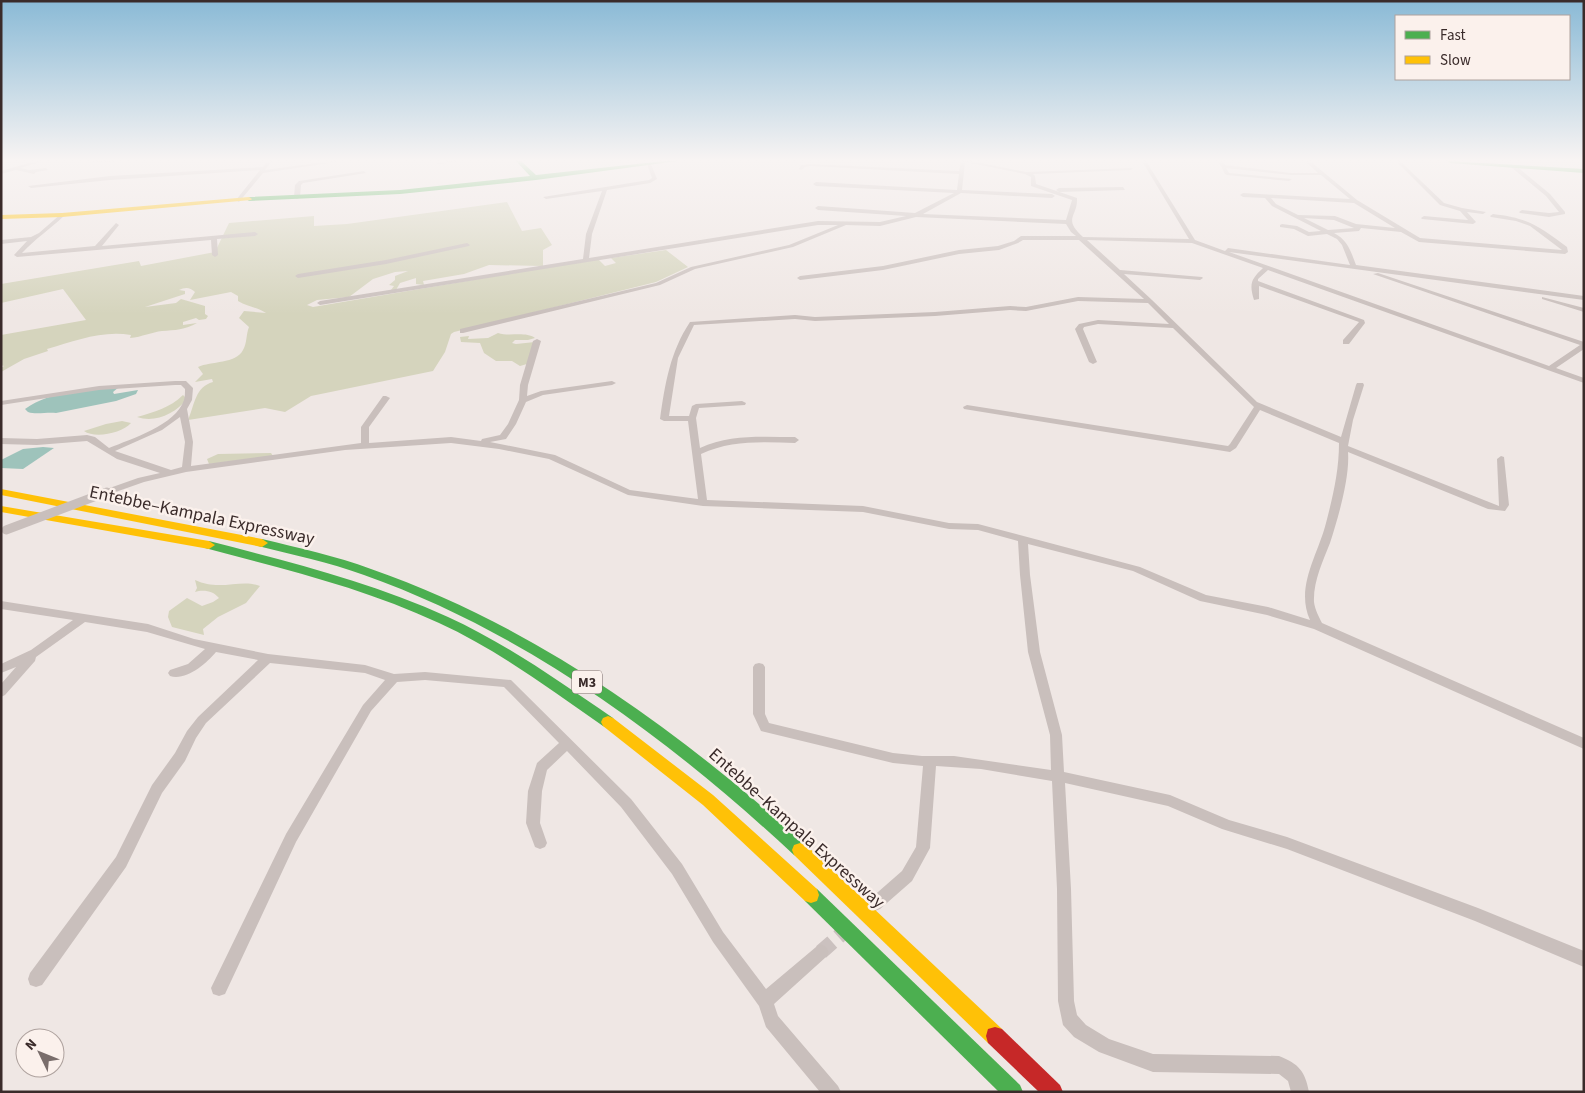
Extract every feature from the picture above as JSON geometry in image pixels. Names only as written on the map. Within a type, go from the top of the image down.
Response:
[{"type":"main road","points":[[1,218],[97,212]]},
{"type":"main road","name":"Entebbe–Kampala Expressway","points":[[1,492],[290,548],[355,568],[444,602],[558,664],[656,729],[743,798],[823,870],[1053,1092]]},
{"type":"main road","name":"Entebbe–Kampala Expressway","points":[[1,509],[199,542],[294,567],[374,592],[444,620],[481,640],[542,677],[620,730],[708,800],[795,879],[1013,1092]]},
{"type":"street","points":[[586,260],[585,254],[589,236],[597,212]]},
{"type":"street","points":[[874,212],[1024,222],[1068,222]]},
{"type":"street","points":[[320,304],[818,223],[880,224],[922,212]]},
{"type":"street","points":[[1070,212],[1068,217],[1070,228],[1150,301],[1173,326],[1258,407],[1491,507],[1502,509],[1504,505],[1502,459]]},
{"type":"street","points":[[1175,212],[1193,241]]},
{"type":"street","points":[[1288,212],[1339,238],[1346,245],[1354,267]]},
{"type":"street","points":[[1374,212],[1419,240],[1566,252],[1565,248],[1524,219],[1493,216]]},
{"type":"street","points":[[1424,218],[1473,222],[1464,212]]},
{"type":"street","points":[[1522,212],[1549,215],[1563,212]]},
{"type":"street","points":[[62,215],[41,234],[32,239],[18,255],[255,234]]},
{"type":"street","points":[[1282,226],[1295,227],[1308,234],[1360,229],[1336,218],[1296,216]]},
{"type":"street","points":[[463,331],[658,284],[692,268],[795,245],[846,223]]},
{"type":"street","points":[[97,248],[116,225]]},
{"type":"street","points":[[1355,226],[1404,230]]},
{"type":"street","points":[[800,278],[883,268],[959,252],[999,248],[1016,242],[1021,238],[1080,237],[1193,241],[1584,381]]},
{"type":"street","points":[[214,238],[215,255]]},
{"type":"street","points":[[1,242],[32,239]]},
{"type":"street","points":[[298,276],[386,262],[467,245]]},
{"type":"street","points":[[1212,248],[1584,298]]},
{"type":"street","points":[[1354,267],[1584,345]]},
{"type":"street","points":[[1256,299],[1254,282],[1256,277],[1267,268]]},
{"type":"street","points":[[1116,272],[1200,278]]},
{"type":"street","points":[[1254,282],[1362,322],[1346,342]]},
{"type":"street","points":[[1519,289],[1584,310]]},
{"type":"street","points":[[692,418],[664,419],[668,382],[675,353],[692,323],[717,320],[739,321],[795,317],[816,319],[935,314],[1010,308],[1026,309],[1078,299],[1150,301]]},
{"type":"street","points":[[1093,362],[1079,329],[1081,325],[1098,322],[1173,326]]},
{"type":"street","points":[[476,443],[503,437],[512,424],[523,400],[524,385],[537,341]]},
{"type":"street","points":[[1550,369],[1584,345]]},
{"type":"street","points":[[1,403],[125,385],[175,383],[183,384],[189,388],[190,397],[183,410],[156,431],[108,451]]},
{"type":"street","points":[[523,400],[541,393],[612,383]]},
{"type":"street","points":[[1318,626],[1309,604],[1310,587],[1330,526],[1344,464],[1344,445],[1352,408],[1360,385]]},
{"type":"street","points":[[365,445],[365,427],[386,398]]},
{"type":"street","points":[[704,503],[692,418],[696,406],[742,402]]},
{"type":"street","points":[[967,407],[1230,449],[1258,407]]},
{"type":"street","points":[[183,410],[189,442],[186,469]]},
{"type":"street","points":[[1,442],[37,442],[88,438],[120,457],[169,472]]},
{"type":"street","points":[[4,531],[107,492],[169,472],[365,445],[451,440],[476,443],[552,457],[628,492],[704,503],[863,509],[949,526],[978,528],[1136,569],[1204,598],[1268,611],[1318,626],[1584,744]]},
{"type":"street","points":[[696,453],[710,445],[731,441],[794,440]]},
{"type":"street","points":[[1023,540],[1034,652],[1056,735],[1061,822],[1066,1001],[1069,1019],[1080,1031],[1105,1046],[1153,1063],[1279,1066],[1290,1069],[1298,1079],[1300,1092]]},
{"type":"street","points":[[1,605],[148,628],[193,643],[268,658],[365,669],[394,678],[425,676],[507,683],[626,803],[677,869],[718,937],[765,1001],[772,1021],[832,1092]]},
{"type":"street","points":[[1,669],[35,653],[83,618]]},
{"type":"street","points":[[174,673],[189,670],[204,659],[213,647]]},
{"type":"street","points":[[1,692],[35,653]]},
{"type":"street","points":[[36,979],[121,862],[157,789],[180,757],[191,735],[202,720],[268,658]]},
{"type":"street","points":[[759,667],[759,714],[765,727],[893,758],[981,764],[1057,776],[1170,801],[1227,826],[1287,843],[1373,875],[1584,959]]},
{"type":"street","points":[[219,988],[291,838],[367,708],[394,678]]},
{"type":"street","points":[[540,843],[533,823],[536,785],[542,767],[567,743]]},
{"type":"street","points":[[875,904],[907,876],[923,848],[930,761]]},
{"type":"street","points":[[765,1001],[821,952]]},
{"type":"green space","points":[[434,212],[512,212],[522,231],[541,228],[552,245],[543,250],[543,266],[489,265],[464,274],[423,281],[424,285],[416,284],[416,278],[400,283],[396,290],[391,290],[394,286],[389,285],[395,280],[395,276],[408,271],[395,272],[373,279],[349,297],[317,300],[307,305],[313,307],[598,259],[605,266],[616,263],[611,258],[666,250],[688,267],[656,282],[454,332],[451,334],[445,352],[433,371],[311,396],[285,412],[265,408],[188,420],[199,392],[207,384],[213,382],[212,379],[195,382],[203,374],[198,367],[229,360],[240,355],[244,348],[249,327],[239,318],[244,311],[266,313],[238,301],[238,296],[231,292],[190,300],[195,292],[189,288],[181,289],[179,290],[185,291],[185,294],[145,307],[176,303],[181,299],[205,306],[205,314],[208,316],[206,319],[199,320],[196,318],[183,322],[183,325],[197,323],[176,330],[130,338],[131,335],[110,334],[78,340],[47,349],[48,351],[24,359],[1,372],[1,368],[4,366],[1,365],[1,335],[86,320],[63,289],[1,303],[1,284],[139,261],[141,266],[215,252],[229,223],[314,216],[314,226],[347,224]]},
{"type":"green space","points":[[498,333],[527,335],[535,338],[515,340],[512,343],[535,342],[527,364],[520,366],[512,361],[496,361],[484,353],[480,343],[461,342],[460,337],[469,336],[468,339],[488,338]]},
{"type":"green space","points":[[183,395],[187,399],[171,413],[151,419],[137,417],[167,406]]},
{"type":"green space","points":[[122,421],[131,423],[121,430],[108,434],[95,435],[84,431],[106,424]]},
{"type":"green space","points":[[271,453],[273,456],[209,464],[207,459],[218,454]]},
{"type":"green space","points":[[195,580],[213,585],[245,583],[260,586],[246,603],[218,617],[203,629],[204,635],[172,627],[168,617],[169,611],[187,598],[202,606],[219,598],[208,591],[195,592],[197,588]]},
{"type":"water","points":[[119,387],[113,392],[114,394],[138,390],[136,394],[116,401],[56,413],[31,413],[25,409],[58,394]]},
{"type":"water","points":[[54,448],[23,469],[1,468],[1,460],[23,449]]},
{"type":"tunnel","points":[[821,952],[846,930]]},
{"type":"traffic: fast","points":[[262,543],[315,555],[367,572],[418,592],[517,640],[610,698],[693,757],[730,787],[800,850]]},
{"type":"traffic: fast","points":[[209,545],[358,586],[444,620],[487,642],[608,722]]},
{"type":"traffic: fast","points":[[811,895],[1013,1092]]},
{"type":"traffic: slow","points":[[1,217],[97,212]]},
{"type":"traffic: slow","points":[[1,492],[262,543]]},
{"type":"traffic: slow","points":[[1,509],[209,545]]},
{"type":"traffic: slow","points":[[608,722],[708,800],[811,895]]},
{"type":"traffic: slow","points":[[800,850],[995,1036]]},
{"type":"traffic: jam","points":[[995,1036],[1053,1092]]}]
